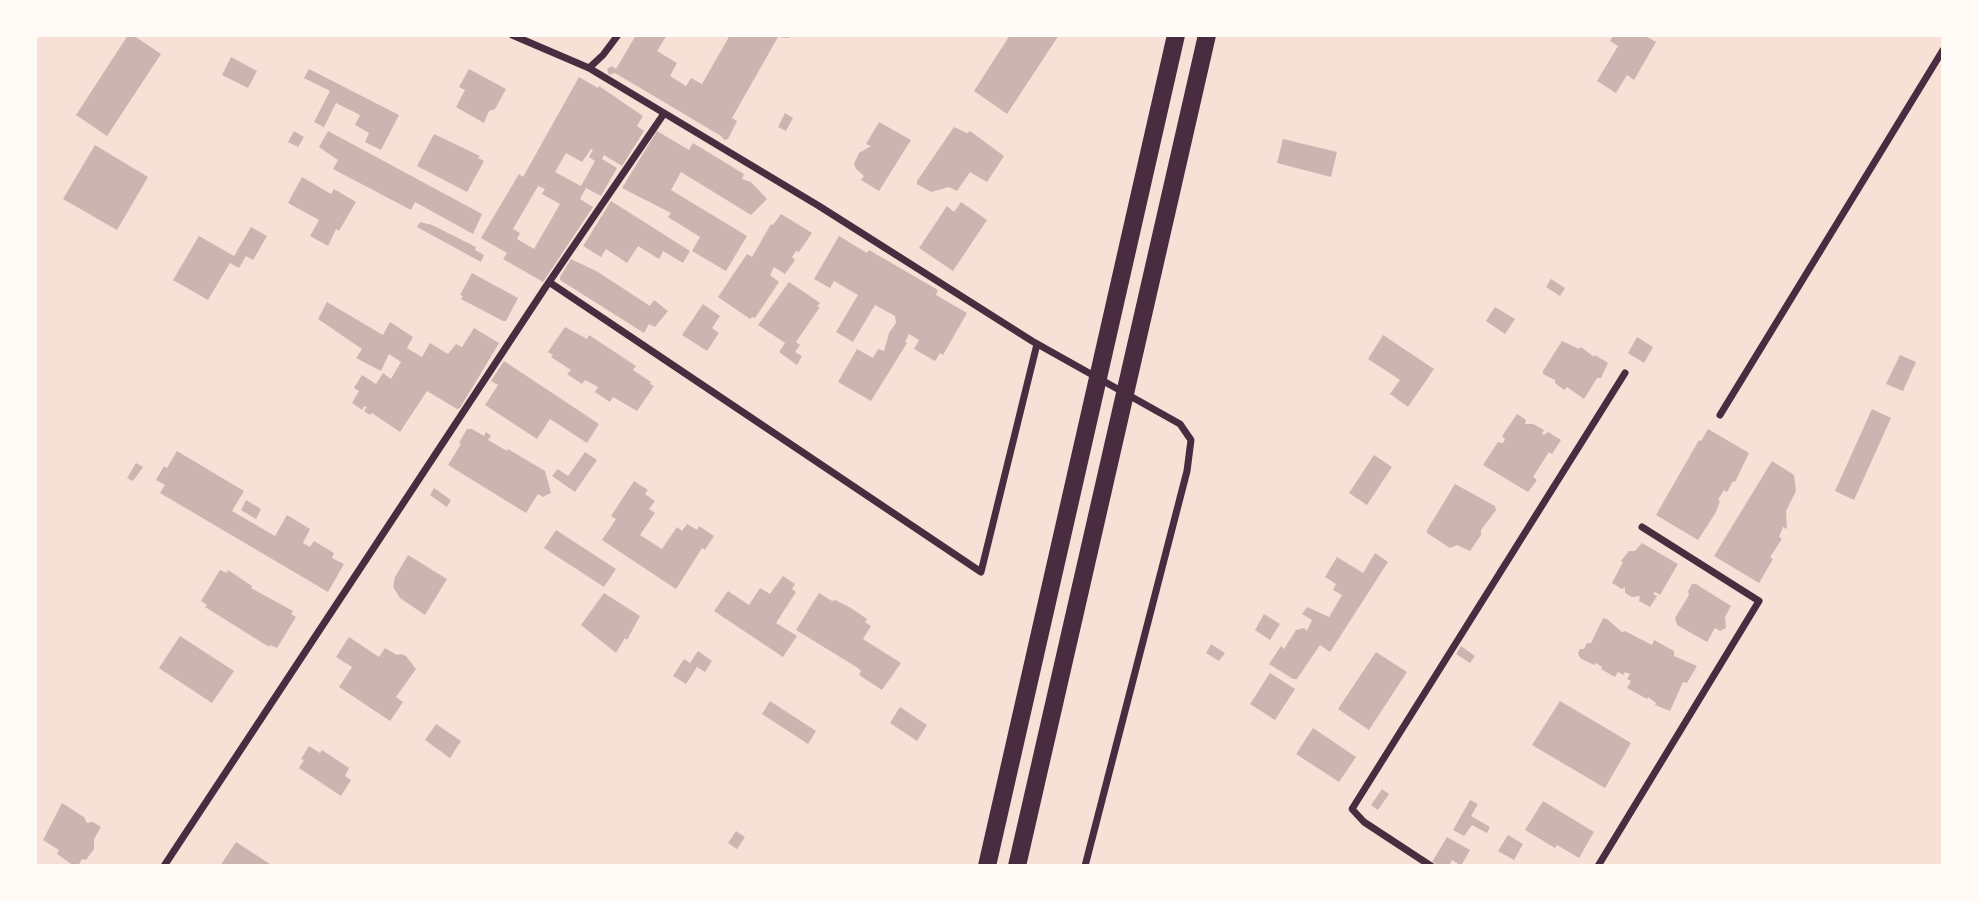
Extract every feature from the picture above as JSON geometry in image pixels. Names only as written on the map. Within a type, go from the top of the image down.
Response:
[{"type":"highway","points":[[987,866],[1176,35]]},
{"type":"highway","points":[[1017,866],[1207,35]]},
{"type":"street","points":[[512,35],[589,68],[663,115],[819,206],[1037,344],[1180,424],[1191,440],[1187,471],[1085,866]]},
{"type":"street","points":[[589,68],[618,35]]},
{"type":"street","points":[[1720,415],[1943,50]]},
{"type":"street","points":[[164,866],[549,282],[663,115]]},
{"type":"street","points":[[549,282],[981,572],[1037,344]]},
{"type":"street","points":[[1431,866],[1364,822],[1352,809],[1625,373]]},
{"type":"street","points":[[1598,866],[1759,601],[1642,527]]},
{"type":"building","points":[[128,35],[133,35],[161,54],[107,136],[76,115]]},
{"type":"building","points":[[636,35],[667,35],[657,51],[677,63],[670,76],[686,86],[691,78],[702,84],[730,35],[793,35],[788,38],[778,37],[732,118],[737,121],[728,139],[724,140],[615,73],[609,75],[607,69],[612,66],[616,69]]},
{"type":"building","points":[[1010,35],[1059,35],[1007,114],[974,91]]},
{"type":"building","points":[[1613,35],[1644,35],[1656,42],[1634,80],[1627,75],[1616,93],[1597,81],[1618,46],[1610,41]]},
{"type":"building","points":[[231,57],[257,71],[248,88],[222,75]]},
{"type":"building","points":[[309,69],[399,115],[381,150],[365,142],[369,133],[355,125],[360,115],[336,103],[324,127],[314,122],[330,91],[304,78]]},
{"type":"building","points":[[469,69],[506,89],[495,109],[489,111],[484,123],[456,107],[465,90],[459,87]]},
{"type":"building","points":[[579,77],[598,88],[599,86],[643,116],[637,126],[644,131],[622,166],[604,155],[602,159],[617,168],[601,196],[586,188],[580,199],[593,207],[543,282],[503,259],[507,253],[481,238],[519,174],[523,177]],"holes":[[[591,149],[593,150],[589,157],[595,161],[581,186],[555,172],[566,153],[582,162]],[[538,186],[545,189],[542,194],[560,204],[534,249],[517,239],[520,233],[513,229]]]},
{"type":"building","points":[[785,113],[793,118],[786,131],[778,127]]},
{"type":"building","points":[[879,122],[911,140],[879,191],[861,180],[864,176],[854,164],[859,153],[871,146],[866,144]]},
{"type":"building","points":[[954,127],[967,133],[970,131],[1004,156],[987,182],[970,172],[957,191],[949,187],[931,192],[917,184],[917,181]]},
{"type":"building","points":[[294,131],[304,137],[298,147],[288,142]]},
{"type":"building","points":[[328,131],[482,214],[473,234],[415,202],[411,210],[333,169],[338,160],[319,147]]},
{"type":"building","points":[[657,131],[689,150],[693,143],[744,174],[742,179],[751,182],[767,199],[751,215],[681,172],[671,190],[747,236],[726,271],[692,251],[700,237],[668,217],[671,213],[622,188]]},
{"type":"building","points":[[434,134],[480,156],[478,158],[484,161],[467,192],[417,166]]},
{"type":"building","points":[[1283,139],[1337,152],[1331,177],[1277,163]]},
{"type":"building","points":[[95,145],[148,177],[117,230],[63,199]]},
{"type":"building","points":[[302,177],[331,194],[334,189],[356,202],[339,231],[336,229],[328,246],[310,236],[319,220],[288,203]]},
{"type":"building","points":[[611,201],[690,251],[683,263],[663,251],[659,259],[638,246],[627,263],[606,249],[601,257],[583,246]]},
{"type":"building","points":[[961,202],[987,220],[953,271],[919,248],[947,206],[954,212]]},
{"type":"building","points":[[781,214],[812,233],[799,252],[796,251],[792,257],[795,260],[785,274],[774,267],[770,275],[779,282],[755,318],[750,319],[718,297],[747,254],[752,257],[771,224],[773,225]]},
{"type":"building","points":[[420,222],[432,225],[476,247],[475,250],[484,255],[481,262],[417,227]]},
{"type":"building","points":[[251,227],[267,236],[253,260],[246,256],[239,268],[230,263],[208,300],[173,280],[199,236],[234,256]]},
{"type":"building","points":[[839,236],[938,290],[936,295],[967,313],[943,355],[940,353],[935,361],[914,349],[919,340],[909,334],[905,342],[907,343],[871,401],[838,382],[857,349],[873,358],[878,349],[884,351],[889,333],[896,323],[895,316],[875,305],[853,342],[836,332],[858,295],[834,281],[830,288],[814,279]]},
{"type":"building","points":[[571,259],[598,272],[650,306],[654,300],[668,311],[655,327],[649,324],[644,333],[560,280]]},
{"type":"building","points":[[472,273],[518,298],[506,321],[461,299],[463,296],[460,295]]},
{"type":"building","points":[[1551,279],[1565,288],[1560,296],[1546,287]]},
{"type":"building","points":[[789,282],[820,303],[796,342],[800,345],[795,352],[802,356],[797,365],[779,352],[785,343],[758,325]]},
{"type":"building","points":[[327,302],[383,335],[390,322],[413,337],[407,348],[422,357],[430,343],[448,354],[456,344],[462,347],[474,328],[499,343],[460,408],[457,409],[427,391],[400,432],[372,413],[370,415],[364,411],[367,407],[364,406],[362,410],[352,403],[359,391],[354,388],[362,375],[376,384],[383,373],[391,379],[401,362],[389,354],[381,371],[356,358],[362,349],[318,319]]},
{"type":"building","points":[[703,304],[720,316],[712,328],[719,333],[707,351],[682,335]]},
{"type":"building","points":[[1495,307],[1515,319],[1505,334],[1486,321]]},
{"type":"building","points":[[565,327],[587,339],[589,335],[636,366],[633,370],[651,382],[654,386],[637,411],[613,397],[610,402],[595,392],[598,387],[585,380],[582,384],[567,374],[571,370],[551,357],[553,355],[548,352]]},
{"type":"building","points":[[1383,335],[1434,369],[1408,407],[1390,394],[1400,380],[1368,359]]},
{"type":"building","points":[[1637,337],[1653,347],[1644,363],[1628,353]]},
{"type":"building","points":[[1562,341],[1579,349],[1581,347],[1608,363],[1601,378],[1597,378],[1584,399],[1567,387],[1564,390],[1555,380],[1543,374]]},
{"type":"building","points":[[1900,355],[1916,362],[1903,391],[1886,384]]},
{"type":"building","points":[[504,361],[599,424],[587,443],[550,419],[537,439],[485,405],[498,385],[491,381]]},
{"type":"building","points":[[1872,409],[1891,418],[1854,500],[1835,491]]},
{"type":"building","points":[[1517,414],[1526,420],[1525,424],[1533,424],[1544,430],[1542,434],[1548,432],[1561,440],[1552,454],[1549,452],[1533,477],[1537,480],[1528,492],[1483,465],[1498,442],[1503,443],[1505,439],[1502,436]]},
{"type":"building","points":[[467,429],[484,436],[486,432],[491,436],[488,440],[545,471],[551,493],[543,497],[538,494],[526,513],[448,465]]},
{"type":"building","points":[[1708,429],[1749,453],[1735,482],[1733,481],[1727,492],[1724,490],[1718,500],[1720,501],[1716,512],[1698,540],[1656,515]]},
{"type":"building","points":[[177,451],[244,491],[232,511],[275,536],[287,515],[310,529],[303,543],[310,547],[314,541],[334,553],[332,558],[344,564],[328,592],[160,493],[165,485],[156,480]]},
{"type":"building","points":[[585,452],[597,460],[575,492],[552,476],[558,469],[568,476]]},
{"type":"building","points":[[1374,455],[1392,467],[1367,505],[1349,493]]},
{"type":"building","points":[[1772,461],[1794,475],[1796,491],[1786,511],[1787,529],[1783,527],[1779,537],[1782,539],[1770,557],[1773,559],[1759,583],[1714,556]]},
{"type":"building","points":[[136,463],[143,467],[133,481],[127,478]]},
{"type":"building","points":[[634,481],[648,490],[645,494],[655,501],[649,509],[655,513],[640,535],[662,549],[677,527],[682,531],[687,524],[697,530],[699,526],[714,536],[705,550],[702,548],[676,589],[602,540],[616,519],[611,516]]},
{"type":"building","points":[[1455,484],[1495,506],[1496,510],[1470,551],[1457,545],[1450,548],[1427,533]]},
{"type":"building","points":[[434,488],[451,500],[447,507],[430,495]]},
{"type":"building","points":[[246,500],[261,509],[256,519],[241,510]]},
{"type":"building","points":[[556,530],[616,569],[604,587],[544,548]]},
{"type":"building","points":[[1642,543],[1678,564],[1660,595],[1655,592],[1653,594],[1657,596],[1650,607],[1639,601],[1640,596],[1632,597],[1625,593],[1625,587],[1622,589],[1612,583],[1623,562],[1621,561],[1629,551],[1635,551]]},
{"type":"building","points":[[1375,553],[1388,562],[1330,652],[1320,645],[1297,679],[1269,664],[1281,646],[1284,649],[1296,630],[1304,628],[1307,631],[1312,620],[1302,614],[1307,607],[1329,617],[1342,595],[1333,590],[1336,584],[1325,577],[1337,557],[1363,573]]},
{"type":"building","points":[[408,555],[447,579],[425,615],[400,598],[393,587],[395,577]]},
{"type":"building","points":[[220,570],[227,573],[228,570],[252,586],[251,588],[293,611],[291,614],[296,617],[277,648],[270,645],[269,647],[205,607],[207,605],[201,601]]},
{"type":"building","points":[[783,576],[795,584],[792,589],[796,592],[776,623],[797,636],[783,657],[714,611],[728,591],[749,605],[760,588],[770,594]]},
{"type":"building","points":[[1692,584],[1731,606],[1725,617],[1726,628],[1720,631],[1715,628],[1707,642],[1677,625],[1675,618],[1689,595]]},
{"type":"building","points":[[604,593],[640,616],[627,640],[625,638],[616,653],[581,625]]},
{"type":"building","points":[[819,593],[867,619],[865,622],[871,626],[863,639],[901,663],[882,690],[859,675],[861,671],[858,668],[796,630]]},
{"type":"building","points":[[1264,614],[1280,624],[1270,640],[1255,630]]},
{"type":"building","points":[[1603,618],[1622,632],[1625,631],[1652,645],[1654,640],[1674,651],[1674,656],[1697,666],[1687,683],[1683,682],[1670,711],[1627,688],[1631,681],[1627,679],[1630,674],[1625,672],[1623,675],[1618,672],[1615,677],[1596,663],[1594,665],[1580,658],[1580,649],[1591,643]]},
{"type":"building","points":[[180,636],[234,671],[212,703],[159,668]]},
{"type":"building","points":[[349,637],[379,657],[385,648],[397,655],[406,656],[416,669],[396,697],[403,702],[390,721],[339,687],[352,667],[336,657]]},
{"type":"building","points":[[1211,644],[1225,653],[1219,661],[1206,653]]},
{"type":"building","points":[[1461,646],[1475,656],[1470,663],[1456,654]]},
{"type":"building","points":[[698,651],[712,661],[705,672],[697,667],[686,684],[673,676],[684,659],[690,663]]},
{"type":"building","points":[[1376,652],[1407,672],[1369,730],[1338,709]]},
{"type":"building","points":[[1270,673],[1295,689],[1275,720],[1250,704]]},
{"type":"building","points":[[770,701],[816,731],[808,744],[762,714]]},
{"type":"building","points":[[1560,701],[1631,743],[1605,788],[1532,745]]},
{"type":"building","points":[[900,707],[927,725],[917,741],[890,723]]},
{"type":"building","points":[[436,724],[461,741],[450,758],[425,740]]},
{"type":"building","points":[[1313,728],[1356,757],[1339,782],[1296,754]]},
{"type":"building","points":[[309,746],[320,753],[322,750],[349,768],[345,776],[351,780],[341,796],[299,768]]},
{"type":"building","points":[[1382,789],[1389,794],[1378,810],[1371,805]]},
{"type":"building","points":[[1470,800],[1478,804],[1471,816],[1490,827],[1487,833],[1472,825],[1464,836],[1453,830]]},
{"type":"building","points":[[1543,801],[1594,832],[1579,858],[1557,845],[1555,848],[1525,830]]},
{"type":"building","points":[[62,803],[84,817],[87,823],[93,822],[101,827],[94,839],[94,849],[78,866],[57,854],[59,850],[43,840]]},
{"type":"building","points":[[736,831],[745,837],[737,849],[728,843]]},
{"type":"building","points":[[1508,835],[1523,844],[1514,860],[1498,851]]},
{"type":"building","points":[[1447,837],[1470,850],[1461,866],[1452,860],[1449,866],[1432,862]]},
{"type":"building","points":[[236,842],[273,866],[220,866]]}]
